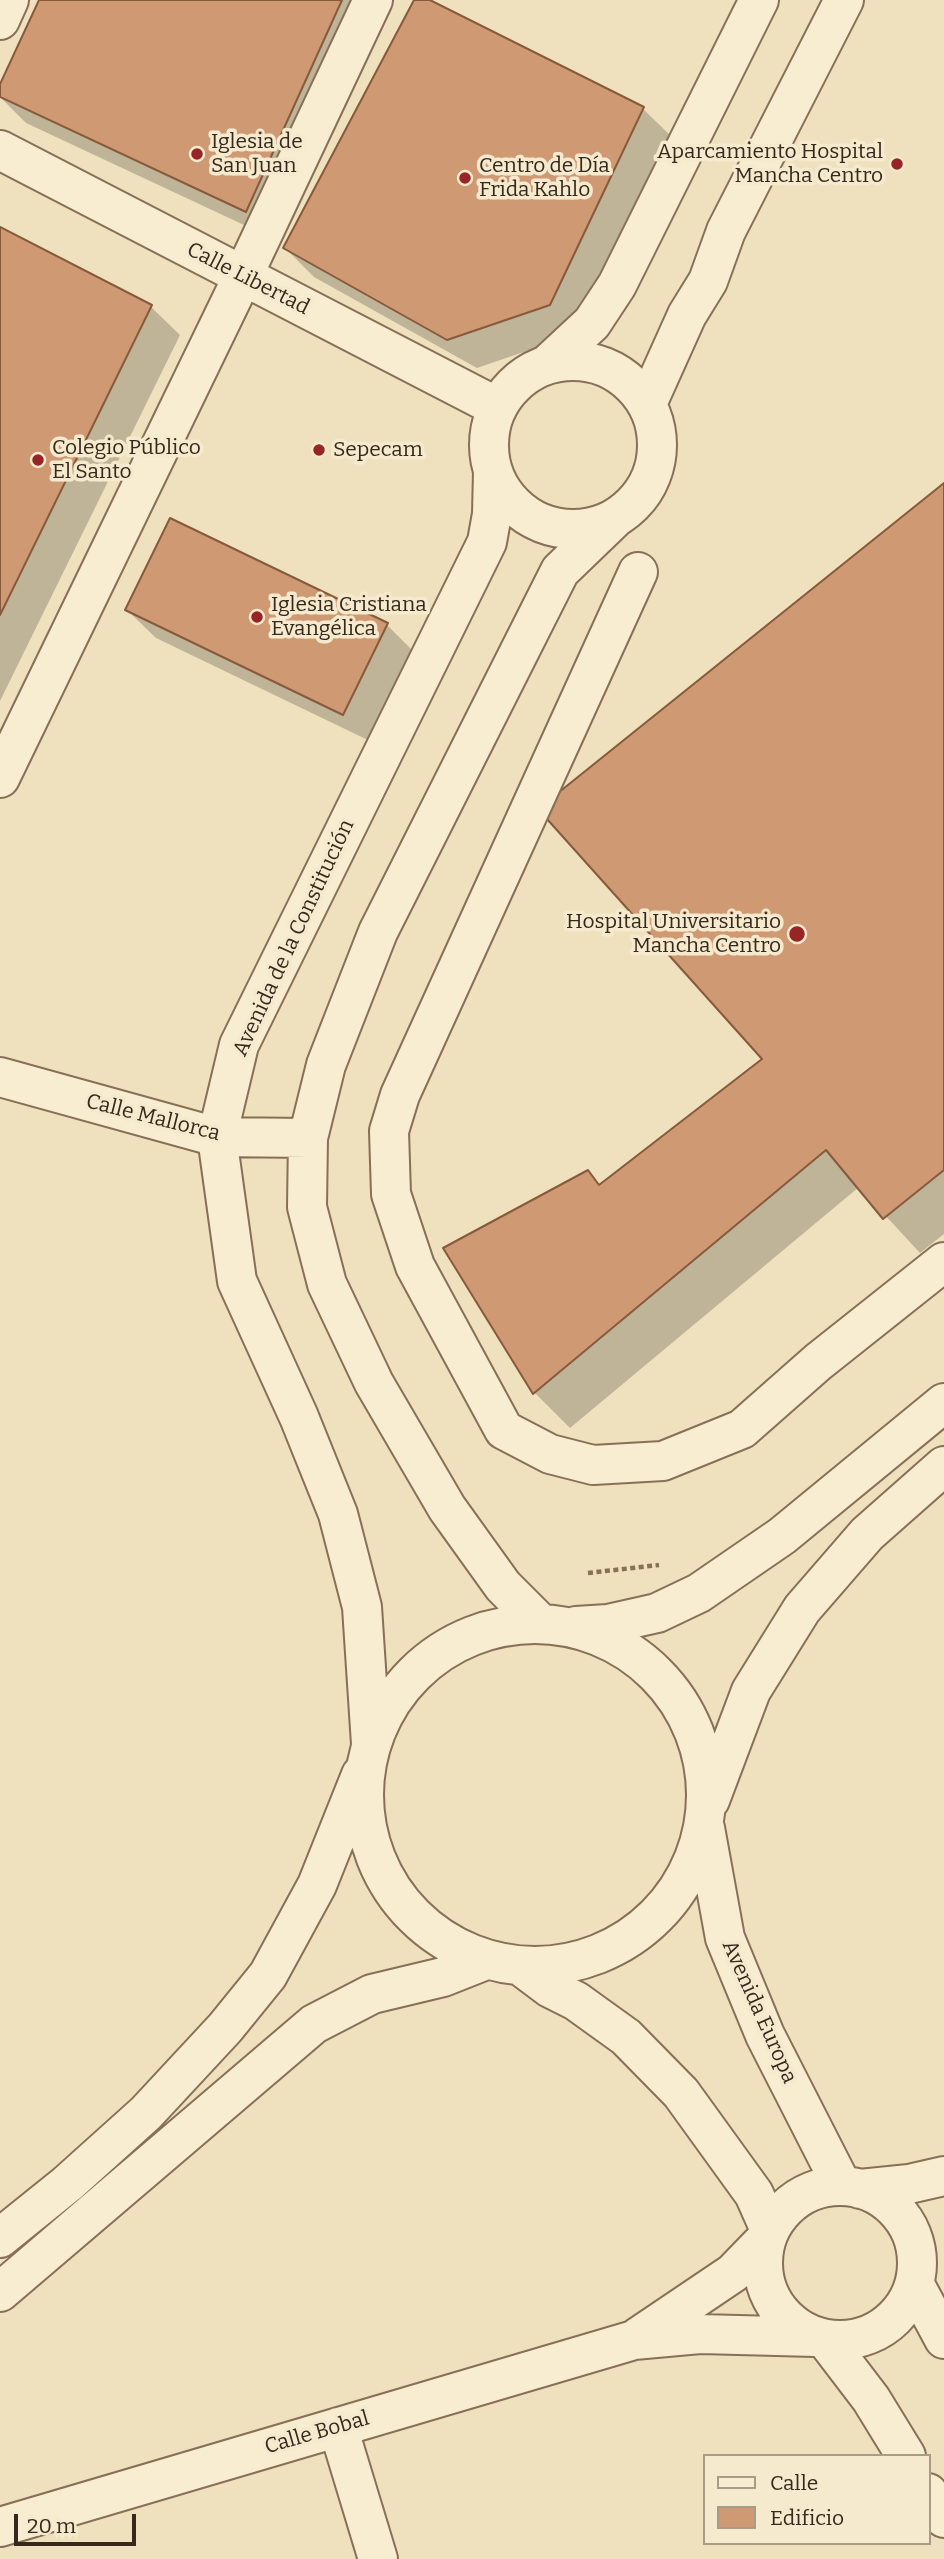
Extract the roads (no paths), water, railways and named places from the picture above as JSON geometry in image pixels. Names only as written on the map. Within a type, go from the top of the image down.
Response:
[{"type":"street","points":[[0,20],[9,0]]},
{"type":"street","points":[[0,778],[373,0]]},
{"type":"street","points":[[614,519],[591,527],[566,529],[542,523],[521,511],[504,493],[493,471],[489,449],[490,428],[497,407],[510,387],[528,373],[549,363],[592,323],[617,285],[759,0]]},
{"type":"street","points":[[647,404],[687,315],[708,281],[726,231],[844,0]]},
{"type":"street","name":"Calle Libertad","points":[[0,150],[497,407]]},
{"type":"street","points":[[549,363],[583,362],[615,371],[634,385],[647,404],[656,429],[657,455],[654,468],[650,481],[635,502],[560,571],[378,932],[326,1065],[308,1138],[307,1207],[327,1284],[374,1383],[447,1508],[503,1586],[554,1625]]},
{"type":"street","name":"Avenida de la Constitución","points":[[493,471],[492,514],[487,542],[239,1045],[216,1137],[237,1281],[299,1417],[338,1514],[362,1607],[369,1754],[365,1814],[377,1862],[403,1905],[441,1938],[504,1964]]},
{"type":"street","points":[[638,572],[396,1107],[389,1131],[391,1194],[415,1266],[504,1430],[550,1454],[593,1465],[663,1461],[742,1429],[818,1362],[944,1262]]},
{"type":"street","name":"Calle Mallorca","points":[[0,1077],[216,1137],[308,1138]]},
{"type":"street","points":[[0,2238],[67,2184],[146,2113],[225,2028],[268,1975],[317,1885],[369,1754],[396,1695],[435,1655],[486,1631],[608,1624],[657,1613],[699,1594],[782,1536],[944,1403]]},
{"type":"street","points":[[0,2292],[314,2024],[372,1994],[504,1964],[584,1961],[640,1933],[682,1886],[751,1690],[802,1609],[867,1534],[944,1465]]},
{"type":"street","name":"Avenida Europa","points":[[554,1625],[625,1648],[671,1690],[700,1745],[706,1817],[725,1938],[765,2035],[851,2187]]},
{"type":"street","points":[[504,1964],[576,2001],[626,2037],[681,2093],[754,2194],[768,2234]]},
{"type":"street","points":[[944,2176],[909,2184],[820,2189],[800,2197],[782,2211],[768,2234],[762,2262],[766,2286],[776,2308],[794,2326],[821,2338],[849,2340],[871,2335],[890,2323],[905,2306],[916,2278],[944,2241]]},
{"type":"street","points":[[851,2187],[880,2197],[897,2211],[909,2229],[916,2250],[916,2278],[944,2339]]},
{"type":"street","name":"Calle Bobal","points":[[634,2340],[733,2273],[768,2234]]},
{"type":"street","name":"Calle Bobal","points":[[0,2527],[634,2340],[699,2334],[821,2338]]},
{"type":"street","points":[[821,2338],[871,2399],[905,2454]]},
{"type":"street","points":[[338,2427],[378,2559]]},
{"type":"street","points":[[930,2496],[944,2518]]},
{"type":"place","name":"Iglesia de San Juan","points":[[197,154]]},
{"type":"place","name":"Aparcamiento Hospital Mancha Centro","points":[[897,164]]},
{"type":"place","name":"Centro de Día Frida Kahlo","points":[[465,178]]},
{"type":"place","name":"Sepecam","points":[[319,450]]},
{"type":"place","name":"Colegio Público El Santo","points":[[38,460]]},
{"type":"place","name":"Iglesia Cristiana Evangélica","points":[[257,617]]},
{"type":"place","name":"Hospital Universitario Mancha Centro","points":[[797,934]]}]
